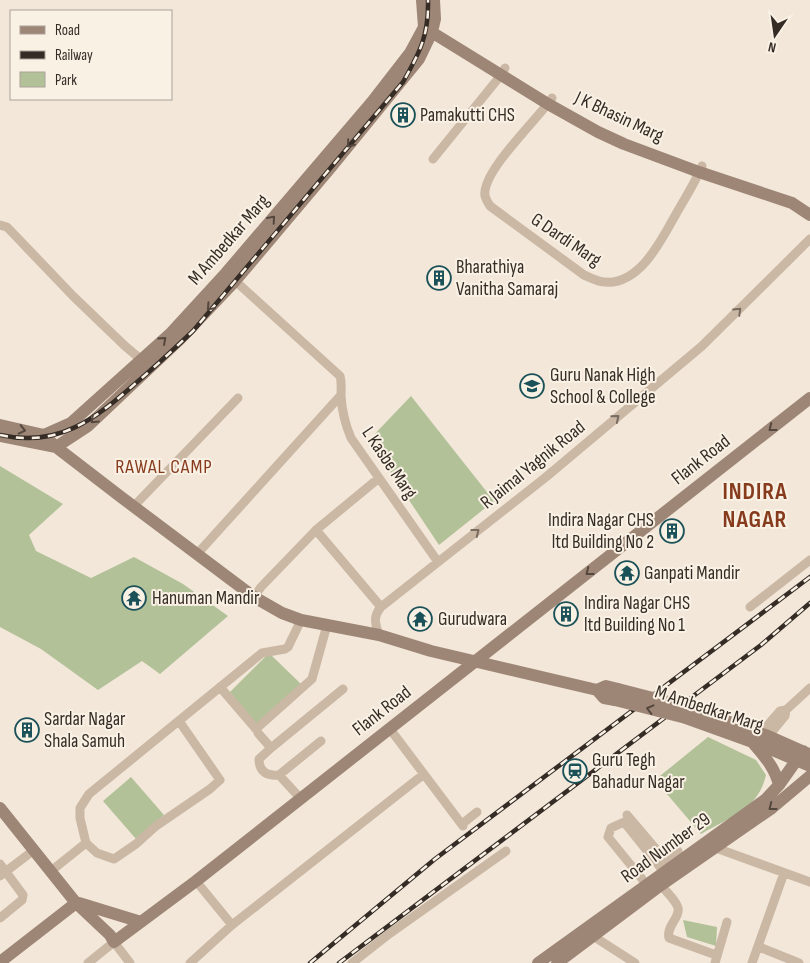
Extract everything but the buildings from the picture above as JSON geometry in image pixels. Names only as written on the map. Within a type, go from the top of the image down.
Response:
[{"type":"main road","points":[[422,0],[428,27]]},
{"type":"main road","points":[[428,27],[435,19],[434,0]]},
{"type":"main road","name":"J K Bhasin Marg","points":[[428,27],[615,140],[779,194],[793,195],[810,206]]},
{"type":"main road","name":"M Ambedkar Marg","points":[[428,27],[419,58],[413,66],[332,166],[231,277],[170,334],[146,363],[71,423],[44,435],[56,447],[254,596],[282,613],[300,620],[379,635],[431,651],[477,660],[597,690],[604,698],[617,695],[687,713],[804,755],[810,766]]},
{"type":"main road","name":"J K Bhasin Marg","points":[[779,194],[810,215]]},
{"type":"main road","points":[[0,436],[56,447],[88,426],[146,363]]},
{"type":"main road","name":"Flank Road","points":[[112,938],[141,922],[196,882],[810,398]]},
{"type":"main road","points":[[0,425],[44,435]]},
{"type":"main road","points":[[761,739],[769,761],[776,773],[779,785]]},
{"type":"main road","name":"Road Number 29","points":[[538,963],[590,932],[667,866],[712,844],[766,799],[804,755]]},
{"type":"main road","points":[[557,963],[590,932],[661,885],[712,844],[772,808],[810,776]]},
{"type":"main road","points":[[0,808],[76,903],[112,938]]},
{"type":"main road","points":[[76,903],[141,922]]},
{"type":"main road","points":[[0,962],[76,903]]},
{"type":"main road","points":[[112,938],[114,914]]},
{"type":"street","points":[[433,159],[503,72]]},
{"type":"street","name":"G Dardi Marg","points":[[550,101],[488,178],[485,195],[490,206],[590,278],[607,283],[622,280],[642,267],[660,243],[701,169]]},
{"type":"street","points":[[0,225],[7,227],[73,296],[125,346],[146,363]]},
{"type":"street","name":"R Jaimal Yagnik Road","points":[[381,607],[546,477],[702,346],[810,239]]},
{"type":"street","name":"L Kasbe Marg","points":[[231,277],[340,376],[345,422],[351,438],[438,562]]},
{"type":"street","points":[[198,553],[341,395]]},
{"type":"street","points":[[134,506],[238,398]]},
{"type":"street","points":[[254,596],[316,530],[379,478]]},
{"type":"street","points":[[316,530],[381,607],[376,612],[375,624],[379,635]]},
{"type":"street","points":[[750,606],[810,560]]},
{"type":"street","points":[[179,721],[220,780],[114,859],[97,853],[86,843],[80,818],[80,808],[89,794],[262,653],[288,647],[300,620]]},
{"type":"street","points":[[220,687],[256,729],[312,679],[327,625]]},
{"type":"street","points":[[761,739],[780,711],[786,710],[810,688]]},
{"type":"street","points":[[321,741],[279,775],[270,776],[263,772],[259,765],[259,759],[271,748],[344,689]]},
{"type":"street","points":[[390,729],[463,825],[477,812]]},
{"type":"street","points":[[258,733],[271,748]]},
{"type":"street","points":[[190,963],[232,925],[424,774]]},
{"type":"street","points":[[279,775],[301,799]]},
{"type":"street","points":[[627,815],[667,866]]},
{"type":"street","points":[[647,885],[608,838],[611,828],[624,822],[667,866]]},
{"type":"street","points":[[51,871],[86,843]]},
{"type":"street","points":[[712,844],[810,882]]},
{"type":"street","points":[[0,918],[22,900],[23,895],[2,870],[34,850]]},
{"type":"street","points":[[352,963],[389,934],[506,851]]},
{"type":"street","points":[[667,866],[678,851]]},
{"type":"street","points":[[752,963],[784,873]]},
{"type":"street","points":[[196,882],[232,925]]},
{"type":"street","points":[[661,885],[678,909],[678,914],[668,932],[669,938],[715,959],[728,922]]},
{"type":"street","points":[[590,932],[635,963]]},
{"type":"street","points":[[358,963],[395,935]]},
{"type":"street","points":[[88,963],[112,938],[130,963]]},
{"type":"street","points":[[759,947],[800,963]]},
{"type":"green space","points":[[411,396],[494,501],[439,545],[369,440]]},
{"type":"green space","points":[[0,466],[63,504],[29,535],[36,551],[91,578],[134,557],[183,584],[228,616],[160,674],[142,661],[98,690],[41,649],[0,627]]},
{"type":"green space","points":[[269,653],[302,685],[258,729],[226,696]]},
{"type":"green space","points":[[708,737],[756,760],[766,775],[757,797],[750,805],[701,834],[655,780]]},
{"type":"green space","points":[[131,777],[164,815],[136,839],[103,801]]},
{"type":"green space","points":[[683,920],[717,927],[716,946],[687,937]]},
{"type":"railway","points":[[0,435],[21,438],[58,434],[91,419],[121,396],[193,331],[403,82],[422,43],[427,23],[428,0]]},
{"type":"railway","points":[[310,963],[435,859],[810,577]]},
{"type":"railway","points":[[339,963],[761,645],[810,603]]},
{"type":"place","name":"Pamakutti CHS","points":[[403,115]]},
{"type":"place","name":"Bharathiya Vanitha Samaraj","points":[[439,278]]},
{"type":"place","name":"Guru Nanak High School & College","points":[[532,386]]},
{"type":"place","name":"Indira Nagar CHS ltd Building No 2","points":[[672,531]]},
{"type":"place","name":"Ganpati Mandir","points":[[627,573]]},
{"type":"place","name":"Hanuman Mandir","points":[[134,598]]},
{"type":"place","name":"Indira Nagar CHS ltd Building No 1","points":[[566,614]]},
{"type":"place","name":"Gurudwara","points":[[420,619]]},
{"type":"place","name":"Sardar Nagar Shala Samuh","points":[[27,730]]},
{"type":"place","name":"Guru Tegh Bahadur Nagar","points":[[575,771]]},
{"type":"district","name":"RAWAL CAMP","points":[[164,467]]},
{"type":"district","name":"INDIRA NAGAR","points":[[755,505]]}]
